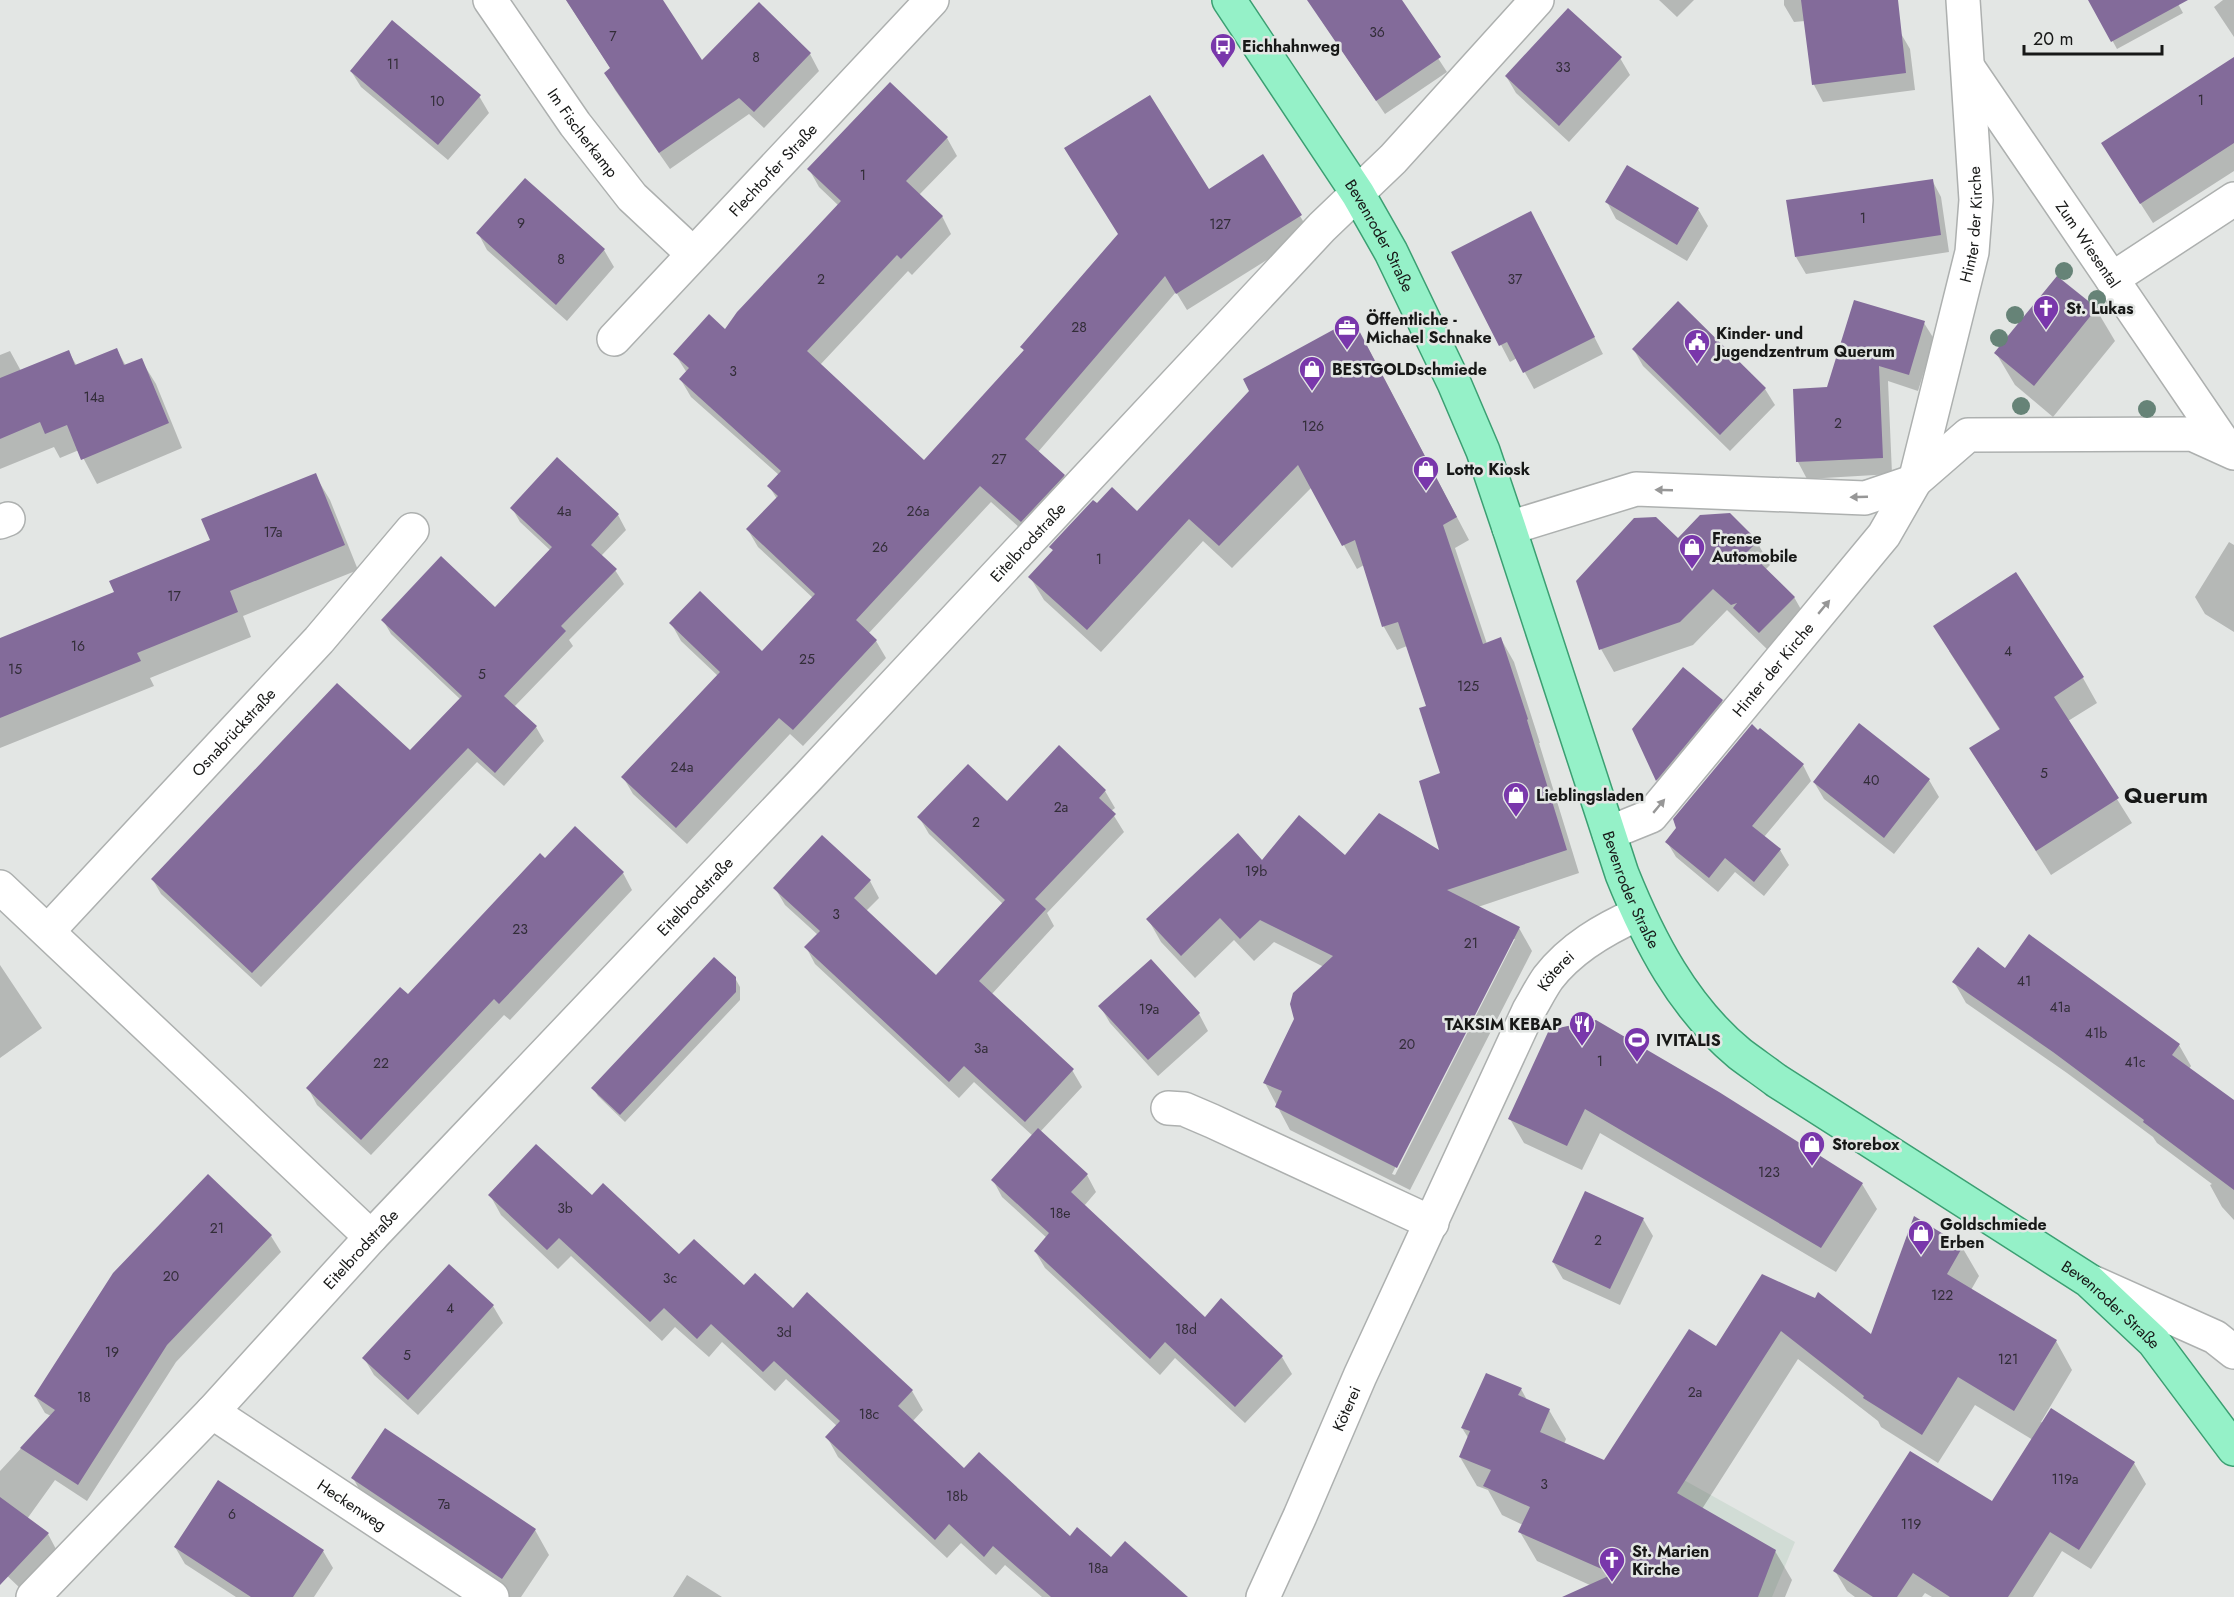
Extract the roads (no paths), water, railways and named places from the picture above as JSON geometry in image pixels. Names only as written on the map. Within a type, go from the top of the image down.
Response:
[{"type":"main road","name":"Bevenroder Straße","points":[[1229,0],[1358,194],[1391,252],[1454,383],[1483,451],[1638,915],[1678,986],[1705,1019],[1739,1053],[1777,1081],[2088,1280],[2154,1342],[2230,1433]]},
{"type":"street","name":"Im Fischerkamp","points":[[490,0],[575,124],[632,197],[692,253]]},
{"type":"street","name":"Flechtorfer Straße","points":[[614,339],[692,253],[932,0]]},
{"type":"street","points":[[1358,194],[1393,159],[1537,0]]},
{"type":"street","name":"Hinter der Kirche","points":[[1609,833],[1651,816],[1884,535],[1915,481],[1972,252],[1976,200],[1963,0]]},
{"type":"street","name":"Zum Wiesental","points":[[1968,69],[2230,451]]},
{"type":"street","name":"Eitelbrodstraße","points":[[33,1597],[212,1412],[371,1237],[815,769],[1314,235],[1358,194]]},
{"type":"street","points":[[2112,279],[2234,199]]},
{"type":"street","name":"Zum Wiesental","points":[[1915,481],[1968,435],[2192,434],[2230,451]]},
{"type":"street","points":[[1509,528],[1636,489],[1865,498],[1915,481]]},
{"type":"street","name":"Osnabrückstraße","points":[[48,931],[319,640],[412,530]]},
{"type":"street","points":[[0,887],[371,1237]]},
{"type":"street","name":"Köterei","points":[[1263,1597],[1360,1376],[1529,1010],[1548,979],[1572,953],[1602,931],[1638,915]]},
{"type":"street","points":[[1167,1108],[1184,1108],[1432,1223]]},
{"type":"street","points":[[2088,1280],[2216,1337],[2234,1353]]},
{"type":"street","name":"Heckenweg","points":[[212,1412],[492,1597]]},
{"type":"place","name":"Eichhahnweg","points":[[1223,69]]},
{"type":"place","name":"St. Lukas","points":[[2046,331]]},
{"type":"place","name":"Öffentliche - Michael Schnake","points":[[1347,351]]},
{"type":"place","name":"Kinder- und Jugendzentrum Querum","points":[[1697,365]]},
{"type":"place","name":"BESTGOLDschmiede","points":[[1312,392]]},
{"type":"place","name":"Lotto Kiosk","points":[[1426,492]]},
{"type":"place","name":"Frense Automobile","points":[[1692,570]]},
{"type":"place","name":"Lieblingsladen","points":[[1516,818]]},
{"type":"place","name":"TAKSIM KEBAP","points":[[1582,1047]]},
{"type":"place","name":"IVITALIS","points":[[1637,1063]]},
{"type":"place","name":"Storebox","points":[[1812,1167]]},
{"type":"place","name":"Goldschmiede Erben","points":[[1921,1256]]},
{"type":"place","name":"St. Marien Kirche","points":[[1612,1583]]},
{"type":"district","name":"Querum","points":[[2166,795]]}]
